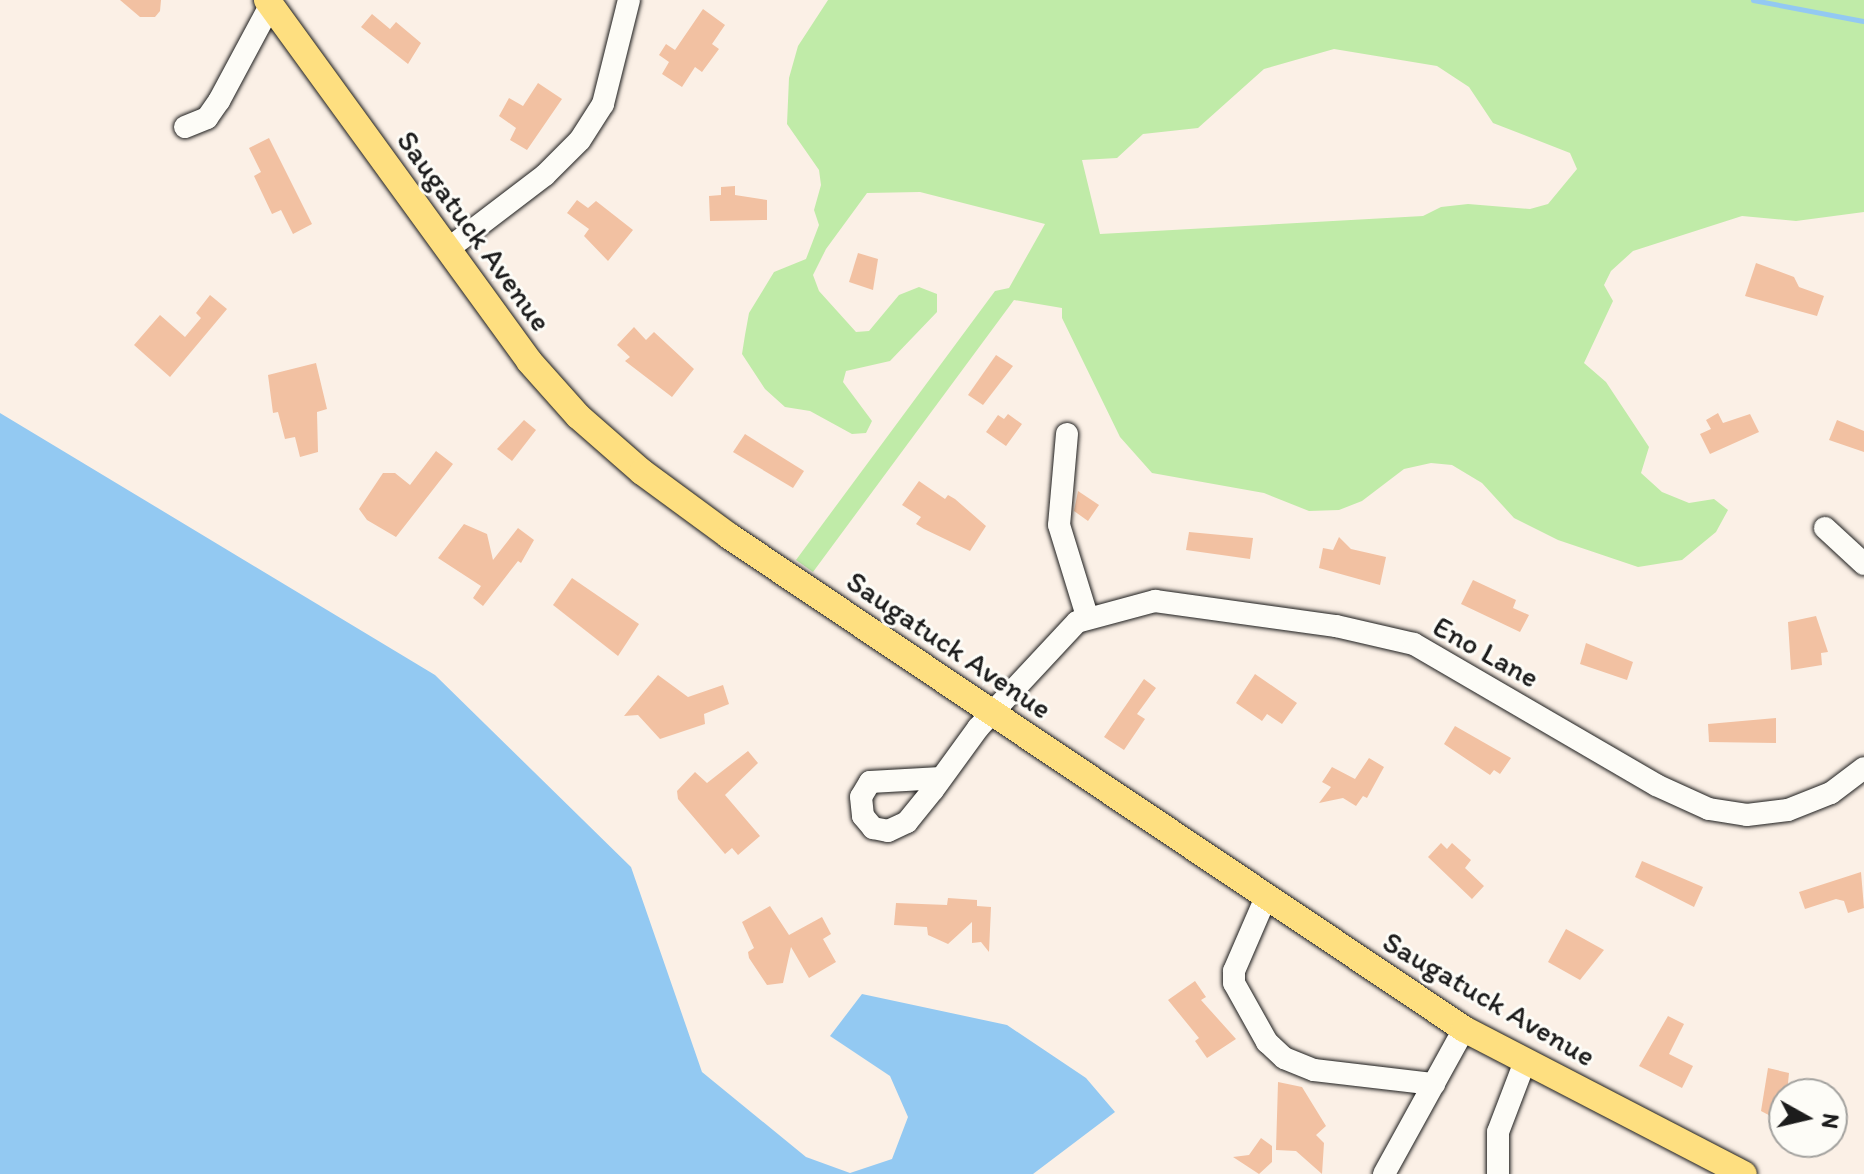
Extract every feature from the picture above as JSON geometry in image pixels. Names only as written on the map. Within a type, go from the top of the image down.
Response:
[{"type":"main road","name":"Saugatuck Avenue","points":[[268,3],[539,372],[578,416],[642,472],[1464,1029],[1524,1064],[1744,1174]]},
{"type":"street","points":[[448,249],[545,175],[580,140],[603,104],[629,0]]},
{"type":"street","points":[[185,127],[207,118],[219,101],[268,3]]},
{"type":"street","points":[[1067,434],[1059,525],[1087,616]]},
{"type":"street","points":[[1825,528],[1864,564]]},
{"type":"street","name":"Eno Lane","points":[[941,778],[978,728],[995,714],[1041,656],[1087,616],[1141,603],[1189,603],[1336,626],[1414,644],[1676,796],[1720,812],[1761,815],[1801,806],[1831,793],[1864,768]]},
{"type":"street","points":[[1266,897],[1234,971],[1234,983],[1267,1042],[1284,1058],[1314,1070],[1434,1084]]},
{"type":"street","points":[[1384,1174],[1464,1029]]},
{"type":"street","points":[[1498,1174],[1498,1132],[1524,1064]]},
{"type":"green space","points":[[828,0],[1864,0],[1864,212],[1796,221],[1742,216],[1633,251],[1611,271],[1604,285],[1613,301],[1584,363],[1606,382],[1649,447],[1641,473],[1662,492],[1689,503],[1714,499],[1728,510],[1716,532],[1682,560],[1638,567],[1558,540],[1514,518],[1482,483],[1452,465],[1431,463],[1404,469],[1362,501],[1339,510],[1309,511],[1264,493],[1152,473],[1120,437],[1062,318],[1062,308],[1014,300],[813,572],[796,560],[995,291],[1009,288],[1045,224],[920,192],[867,193],[826,249],[813,275],[819,291],[856,332],[869,331],[899,295],[919,287],[937,294],[937,312],[890,361],[846,371],[843,382],[872,421],[866,433],[852,434],[810,411],[785,407],[765,389],[742,354],[749,313],[774,272],[806,259],[819,225],[814,210],[821,185],[819,170],[787,124],[789,78],[798,46]],"holes":[[[1334,49],[1437,66],[1469,87],[1493,123],[1570,153],[1577,169],[1548,204],[1530,209],[1468,204],[1441,207],[1423,216],[1100,234],[1082,160],[1117,158],[1143,134],[1198,128],[1264,69]]]},
{"type":"water","points":[[0,413],[435,675],[631,867],[702,1072],[806,1157],[850,1173],[892,1159],[908,1117],[890,1076],[830,1036],[862,994],[1007,1025],[1086,1078],[1115,1112],[1033,1174],[0,1174]]},
{"type":"building","points":[[120,0],[161,0],[160,11],[155,17],[140,17]]},
{"type":"building","points":[[703,9],[725,25],[712,44],[719,49],[702,72],[695,67],[682,87],[662,74],[669,62],[659,55],[666,44],[675,50]]},
{"type":"building","points":[[372,14],[390,29],[396,22],[421,43],[408,64],[361,27]]},
{"type":"building","points":[[538,83],[562,99],[527,150],[510,140],[516,128],[499,116],[509,98],[523,106]]},
{"type":"building","points":[[269,138],[312,224],[293,234],[281,210],[272,214],[254,176],[261,172],[249,148]]},
{"type":"building","points":[[735,186],[735,195],[767,200],[767,220],[710,221],[709,196],[721,195],[721,187]]},
{"type":"building","points":[[577,200],[588,208],[596,201],[633,230],[608,261],[584,236],[589,229],[567,213]]},
{"type":"building","points":[[858,253],[878,259],[873,290],[849,282]]},
{"type":"building","points":[[1756,263],[1794,277],[1799,287],[1824,296],[1817,316],[1745,296]]},
{"type":"building","points":[[210,295],[227,309],[170,377],[134,345],[160,315],[185,337],[201,318],[196,313]]},
{"type":"building","points":[[634,327],[646,340],[654,332],[694,369],[672,397],[625,361],[630,357],[617,345]]},
{"type":"building","points":[[996,355],[1013,366],[983,405],[968,395]]},
{"type":"building","points":[[316,363],[327,409],[317,412],[318,452],[300,457],[295,437],[285,439],[278,412],[273,413],[268,375]]},
{"type":"building","points":[[1718,413],[1723,423],[1750,414],[1759,432],[1710,454],[1700,434],[1711,429],[1706,420]]},
{"type":"building","points":[[1008,414],[1022,424],[1006,446],[986,432],[998,415],[1004,419]]},
{"type":"building","points":[[524,420],[536,430],[512,461],[497,449]]},
{"type":"building","points":[[1837,420],[1864,431],[1864,452],[1829,440]]},
{"type":"building","points":[[745,434],[804,471],[793,488],[733,452]]},
{"type":"building","points":[[436,451],[453,464],[396,537],[367,520],[359,509],[383,473],[395,473],[410,485]]},
{"type":"building","points":[[919,481],[945,499],[948,495],[955,499],[986,526],[970,551],[916,524],[921,517],[902,505]]},
{"type":"building","points":[[1078,491],[1099,505],[1088,521],[1074,511]]},
{"type":"building","points":[[464,524],[487,534],[493,560],[518,528],[534,540],[521,563],[518,561],[483,606],[473,598],[481,586],[438,558]]},
{"type":"building","points":[[1189,532],[1253,538],[1250,559],[1186,550]]},
{"type":"building","points":[[1339,537],[1351,549],[1386,557],[1380,585],[1319,568],[1323,548],[1333,550]]},
{"type":"building","points":[[572,578],[639,624],[618,656],[553,605]]},
{"type":"building","points":[[1473,580],[1516,600],[1513,608],[1529,615],[1520,632],[1461,604]]},
{"type":"building","points":[[1816,616],[1828,652],[1821,653],[1822,665],[1791,670],[1788,622]]},
{"type":"building","points":[[1586,643],[1633,662],[1627,680],[1580,664]]},
{"type":"building","points":[[1255,674],[1297,703],[1282,724],[1267,714],[1262,721],[1236,703]]},
{"type":"building","points":[[658,675],[688,697],[723,685],[729,704],[704,714],[705,724],[660,739],[638,715],[624,716]]},
{"type":"building","points":[[1144,679],[1156,688],[1137,714],[1145,719],[1124,750],[1104,737]]},
{"type":"building","points":[[1776,718],[1776,743],[1709,742],[1708,724]]},
{"type":"building","points":[[1455,726],[1511,758],[1500,774],[1494,770],[1490,775],[1444,744]]},
{"type":"building","points":[[748,751],[758,763],[725,795],[760,836],[738,855],[732,848],[725,854],[678,799],[677,791],[695,772],[707,783]]},
{"type":"building","points":[[1369,758],[1384,767],[1367,798],[1363,796],[1356,806],[1343,798],[1319,803],[1331,787],[1322,782],[1332,767],[1355,779]]},
{"type":"building","points":[[1441,843],[1447,849],[1452,843],[1471,860],[1465,868],[1484,886],[1472,899],[1428,857]]},
{"type":"building","points":[[1642,861],[1703,887],[1694,907],[1635,877]]},
{"type":"building","points":[[1861,872],[1864,908],[1848,913],[1844,901],[1836,899],[1805,909],[1799,892]]},
{"type":"building","points":[[948,898],[977,900],[977,906],[991,907],[989,952],[981,942],[972,943],[972,922],[948,944],[928,935],[927,927],[894,925],[896,903],[947,905]]},
{"type":"building","points":[[770,906],[789,935],[822,917],[831,934],[823,939],[836,962],[809,978],[791,947],[783,983],[767,985],[749,958],[748,952],[754,948],[742,922]]},
{"type":"building","points":[[1566,929],[1604,950],[1580,980],[1548,962]]},
{"type":"building","points":[[1195,981],[1206,997],[1201,1000],[1236,1039],[1207,1058],[1195,1041],[1199,1038],[1168,1000]]},
{"type":"building","points":[[1668,1016],[1684,1024],[1669,1054],[1693,1066],[1682,1088],[1639,1066]]},
{"type":"building","points":[[1768,1068],[1789,1073],[1788,1078],[1768,1078],[1768,1115],[1761,1111]]},
{"type":"building","points":[[1278,1082],[1302,1087],[1326,1126],[1316,1135],[1324,1143],[1322,1174],[1296,1151],[1276,1150]]},
{"type":"building","points":[[1261,1138],[1272,1146],[1272,1162],[1259,1174],[1233,1157],[1249,1155]]},
{"type":"waterway","points":[[1753,0],[1863,21]]}]
